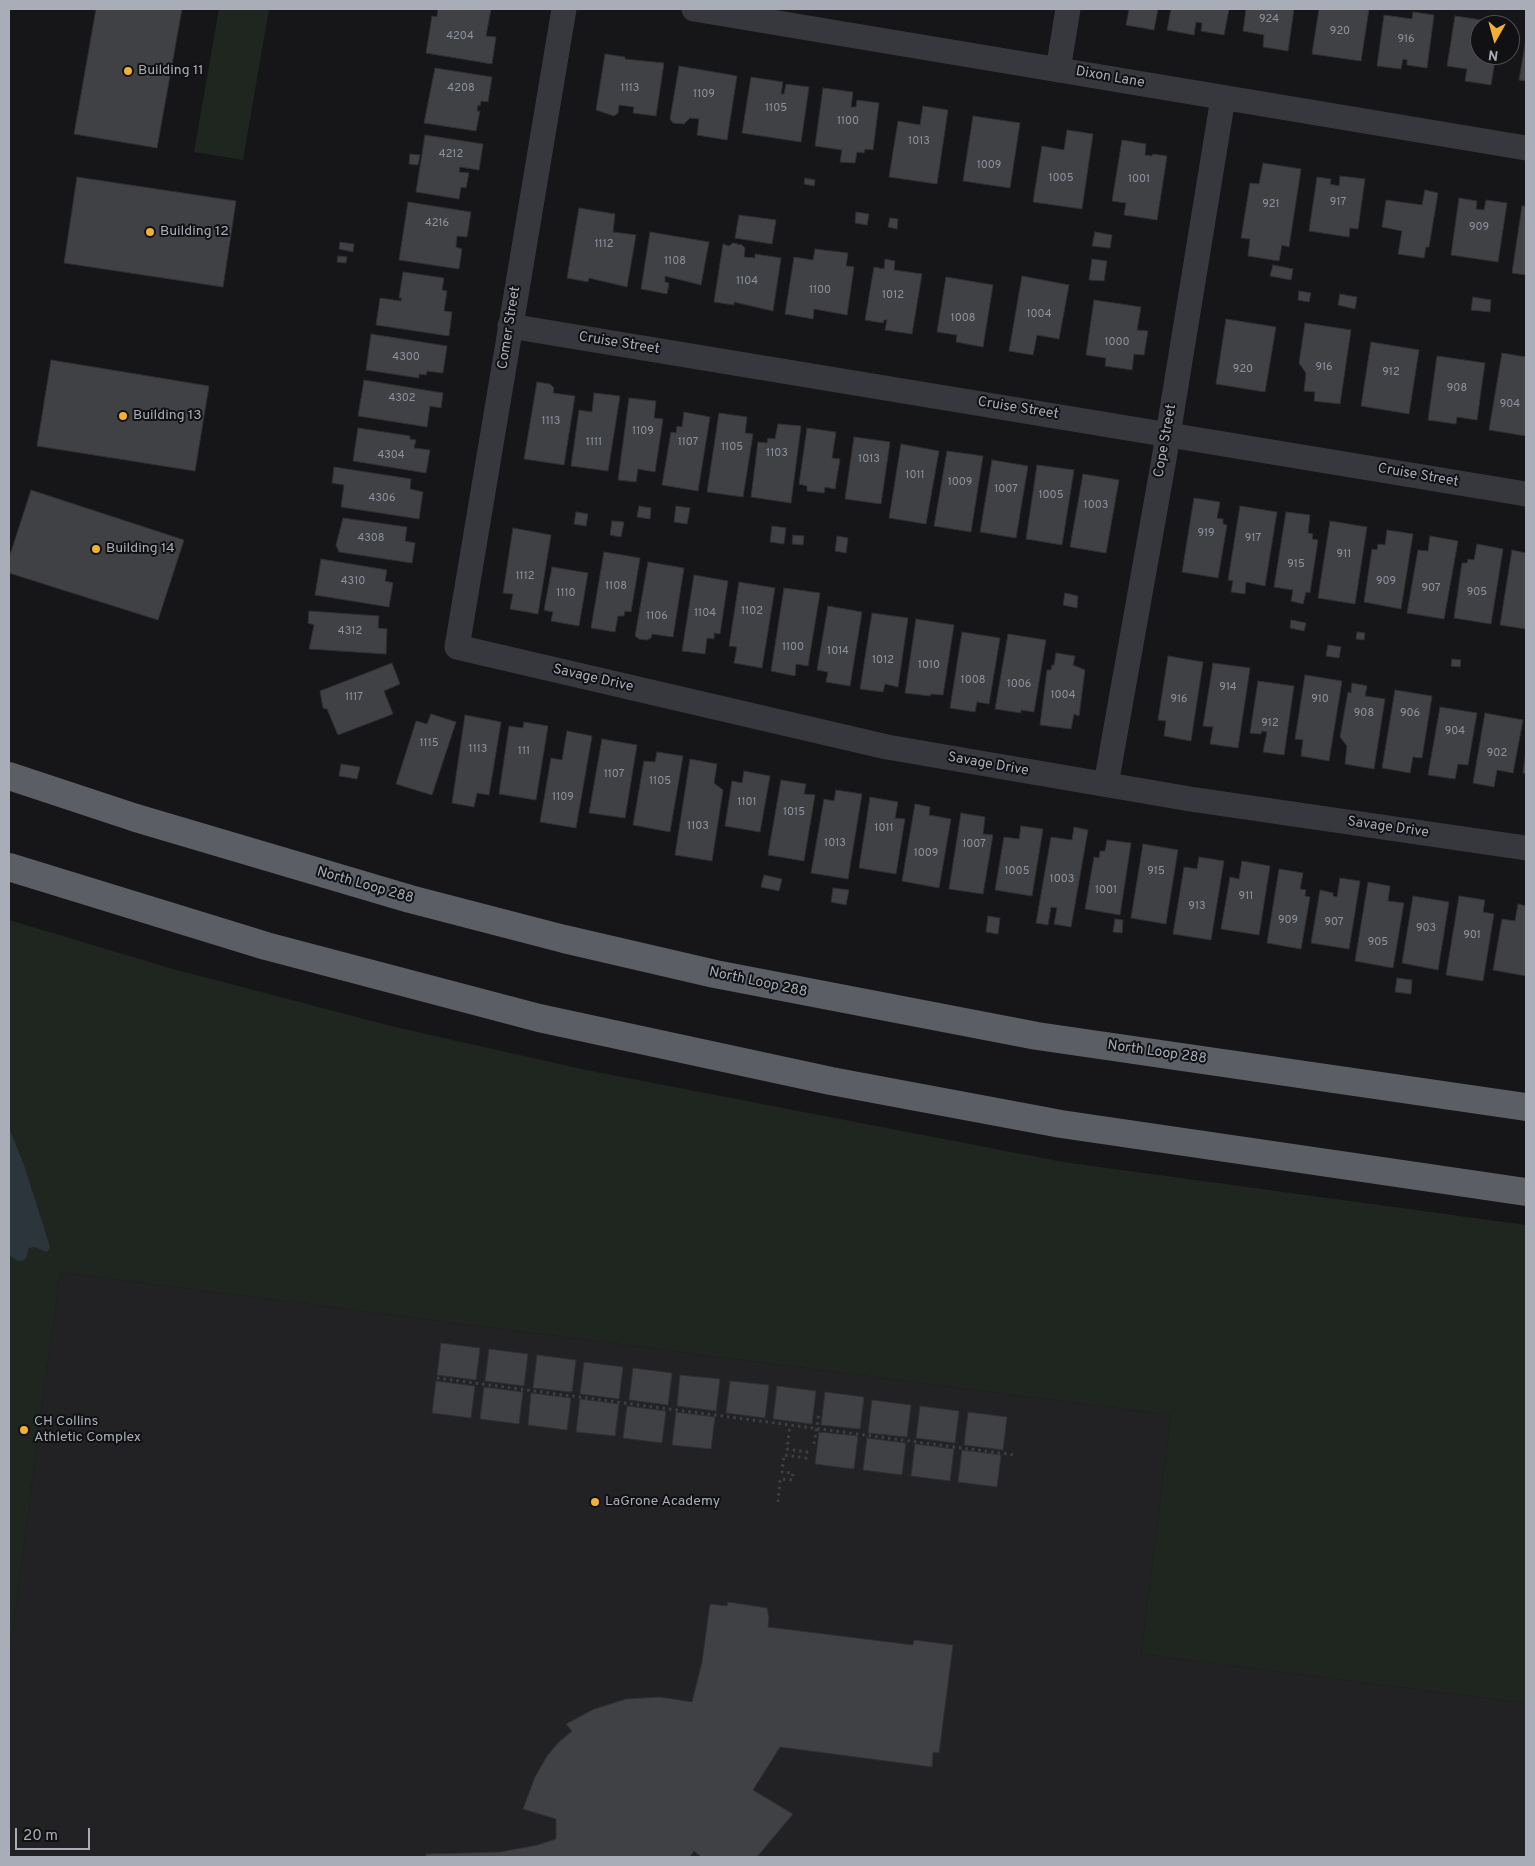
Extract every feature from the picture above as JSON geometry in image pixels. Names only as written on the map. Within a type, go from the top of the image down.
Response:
[{"type":"highway","name":"North Loop 288","points":[[10,777],[173,830],[410,899],[564,939],[716,974],[1037,1036],[1526,1107]]},
{"type":"highway","points":[[9,867],[266,946],[539,1018],[831,1081],[1061,1124],[1526,1192]]},
{"type":"street","name":"Comer Street","points":[[457,647],[564,9]]},
{"type":"street","name":"Dixon Lane","points":[[694,9],[1526,148]]},
{"type":"street","points":[[1058,70],[1068,9]]},
{"type":"street","name":"Cope Street","points":[[1106,784],[1168,434],[1223,98]]},
{"type":"street","name":"Cruise Street","points":[[510,326],[1526,494]]},
{"type":"street","name":"Savage Drive","points":[[457,647],[887,747],[1190,799],[1526,848]]},
{"type":"path","points":[[437,1378],[779,1426],[816,1429],[1015,1455]]},
{"type":"path","points":[[814,1444],[819,1413]]},
{"type":"path","points":[[778,1502],[780,1479],[792,1480],[793,1473],[782,1472],[784,1455],[806,1458],[807,1452],[787,1450],[790,1426]]},
{"type":"shaded area","points":[[219,9],[269,9],[243,160],[194,152]]},
{"type":"shaded area","points":[[9,920],[173,969],[395,1027],[586,1070],[1063,1162],[1526,1225],[1526,1703],[1141,1654],[1171,1415],[60,1272],[9,1658]]},
{"type":"shaded area","points":[[9,1128],[24,1165],[50,1247],[47,1252],[34,1247],[29,1248],[25,1260],[18,1261],[9,1255]]},
{"type":"shaded area","name":"LaGrone Academy","points":[[60,1272],[1171,1415],[1141,1654],[1526,1703],[1526,1857],[9,1857],[9,1658]]},
{"type":"building","name":"Building 11","points":[[96,9],[182,9],[157,148],[74,134]]},
{"type":"building","points":[[438,9],[491,9],[486,36],[496,37],[492,64],[426,53],[432,16],[437,17]]},
{"type":"building","points":[[1119,9],[1158,9],[1154,30],[1126,25],[1129,10]]},
{"type":"building","points":[[1171,9],[1229,9],[1224,35],[1201,31],[1202,23],[1196,22],[1194,35],[1167,30]]},
{"type":"building","points":[[1246,9],[1294,9],[1288,51],[1263,47],[1264,35],[1243,31]]},
{"type":"building","points":[[1319,9],[1369,9],[1361,61],[1312,54]]},
{"type":"building","points":[[1413,12],[1434,15],[1427,68],[1407,65],[1407,60],[1403,59],[1401,69],[1377,66],[1384,15],[1412,19]]},
{"type":"building","points":[[1455,16],[1470,18],[1470,65],[1494,65],[1491,85],[1465,81],[1467,69],[1447,66]]},
{"type":"building","points":[[1526,39],[1526,81],[1519,80]]},
{"type":"building","points":[[605,54],[625,57],[625,59],[664,63],[656,116],[633,113],[634,107],[619,105],[618,113],[614,116],[596,110]]},
{"type":"building","points":[[679,66],[737,76],[727,140],[697,135],[699,119],[690,118],[684,124],[673,123],[670,119]]},
{"type":"building","points":[[435,68],[492,77],[488,102],[481,101],[480,106],[478,105],[477,111],[480,111],[476,131],[424,123]]},
{"type":"building","points":[[751,77],[783,82],[781,94],[784,94],[786,84],[809,87],[801,142],[742,133]]},
{"type":"building","points":[[823,88],[853,92],[851,107],[856,107],[857,100],[879,103],[873,150],[865,149],[864,153],[857,152],[855,163],[840,162],[842,150],[815,146]]},
{"type":"building","points":[[923,106],[948,110],[937,184],[889,177],[898,121],[920,125]]},
{"type":"building","points":[[973,116],[1020,123],[1010,188],[963,181]]},
{"type":"building","points":[[1067,130],[1093,134],[1082,209],[1033,202],[1042,146],[1064,150]]},
{"type":"building","points":[[425,135],[483,144],[479,170],[460,167],[459,172],[469,173],[466,188],[461,187],[459,199],[416,192]]},
{"type":"building","points":[[1122,140],[1146,144],[1145,155],[1167,156],[1157,220],[1124,215],[1126,203],[1112,201]]},
{"type":"building","points":[[410,154],[420,155],[418,165],[409,164]]},
{"type":"building","points":[[1263,163],[1301,169],[1289,247],[1282,245],[1279,261],[1248,256],[1250,239],[1241,238],[1250,183],[1259,184]]},
{"type":"building","points":[[1340,176],[1365,179],[1358,229],[1350,228],[1349,237],[1309,231],[1317,177],[1331,179],[1330,184],[1339,186]]},
{"type":"building","name":"Building 12","points":[[77,177],[236,201],[223,287],[64,263]]},
{"type":"building","points":[[805,178],[815,180],[814,186],[804,184]]},
{"type":"building","points":[[1425,190],[1438,193],[1429,247],[1426,247],[1424,258],[1398,254],[1402,231],[1382,227],[1386,200],[1422,205]]},
{"type":"building","points":[[1459,198],[1477,201],[1476,209],[1484,210],[1486,200],[1507,203],[1498,262],[1451,255]]},
{"type":"building","points":[[408,202],[471,212],[467,237],[457,236],[456,247],[462,249],[459,269],[399,260]]},
{"type":"building","points":[[1522,206],[1526,206],[1526,275],[1512,273]]},
{"type":"building","points":[[579,208],[615,214],[613,232],[636,235],[627,287],[589,278],[588,282],[567,278]]},
{"type":"building","points":[[856,212],[869,214],[867,225],[855,223]]},
{"type":"building","points":[[739,215],[776,220],[772,244],[735,238]]},
{"type":"building","points":[[890,218],[898,219],[897,229],[888,227]]},
{"type":"building","points":[[650,232],[709,242],[701,285],[665,276],[665,282],[669,283],[667,294],[641,289]]},
{"type":"building","points":[[1095,232],[1112,235],[1110,248],[1092,246]]},
{"type":"building","points":[[340,242],[354,244],[353,252],[339,249]]},
{"type":"building","points":[[733,243],[742,245],[745,248],[744,257],[755,258],[755,254],[781,258],[773,311],[734,302],[734,305],[714,302],[723,244],[729,246]]},
{"type":"building","points":[[815,249],[848,253],[846,266],[854,267],[847,315],[814,309],[813,319],[785,314],[794,257],[813,260]]},
{"type":"building","points":[[338,256],[347,257],[346,263],[337,262]]},
{"type":"building","points":[[885,259],[895,261],[894,270],[922,274],[912,334],[885,330],[887,320],[884,320],[883,323],[865,320],[874,267],[884,269]]},
{"type":"building","points":[[1092,259],[1107,261],[1104,281],[1089,280]]},
{"type":"building","points":[[1273,265],[1293,269],[1291,280],[1270,276]]},
{"type":"building","points":[[403,272],[444,278],[442,290],[447,291],[444,311],[452,312],[449,336],[376,325],[380,298],[401,301],[402,298],[399,298]]},
{"type":"building","points":[[1022,276],[1069,285],[1059,339],[1037,335],[1033,355],[1009,351]]},
{"type":"building","points":[[946,277],[993,285],[983,347],[956,342],[957,335],[937,332]]},
{"type":"building","points":[[1299,291],[1311,293],[1309,302],[1298,300]]},
{"type":"building","points":[[1340,294],[1357,297],[1355,309],[1338,305]]},
{"type":"building","points":[[1473,297],[1491,300],[1490,312],[1471,310]]},
{"type":"building","points":[[1094,300],[1141,307],[1137,330],[1148,331],[1144,355],[1134,354],[1132,370],[1105,366],[1106,358],[1086,355]]},
{"type":"building","points":[[1226,319],[1276,327],[1265,392],[1216,384]]},
{"type":"building","points":[[1305,323],[1351,330],[1340,404],[1314,401],[1315,392],[1304,391],[1306,373],[1299,363]]},
{"type":"building","points":[[371,334],[447,346],[443,373],[427,371],[426,375],[419,374],[419,378],[366,370]]},
{"type":"building","points":[[1371,342],[1419,350],[1409,414],[1361,406]]},
{"type":"building","points":[[1502,353],[1526,357],[1526,436],[1489,430]]},
{"type":"building","points":[[1437,356],[1485,363],[1477,420],[1457,417],[1456,424],[1428,420]]},
{"type":"building","name":"Building 13","points":[[51,360],[209,386],[195,471],[37,446]]},
{"type":"building","points":[[364,380],[443,393],[441,408],[430,406],[427,427],[358,416]]},
{"type":"building","points":[[537,382],[550,384],[554,388],[553,393],[575,396],[564,465],[524,459]]},
{"type":"building","points":[[594,393],[620,396],[608,471],[571,466],[579,410],[592,412]]},
{"type":"building","points":[[629,398],[656,401],[654,418],[663,419],[655,472],[638,469],[636,482],[618,480]]},
{"type":"building","points":[[684,412],[710,417],[698,491],[662,485],[671,432],[676,433],[677,426],[682,427]]},
{"type":"building","points":[[719,413],[747,417],[745,433],[753,434],[743,497],[707,492]]},
{"type":"building","points":[[778,424],[801,426],[791,503],[751,497],[758,442],[767,443],[768,438],[775,439]]},
{"type":"building","points":[[358,428],[410,436],[410,439],[416,440],[414,448],[430,450],[426,473],[353,461]]},
{"type":"building","points":[[807,428],[836,432],[832,458],[840,459],[835,489],[825,487],[824,493],[807,491],[807,486],[799,484]]},
{"type":"building","points":[[854,437],[890,442],[881,504],[845,499]]},
{"type":"building","points":[[901,444],[939,451],[926,524],[889,518]]},
{"type":"building","points":[[947,451],[983,456],[971,532],[934,526]]},
{"type":"building","points":[[992,460],[1028,466],[1016,538],[980,532]]},
{"type":"building","points":[[1037,465],[1074,470],[1062,545],[1026,539]]},
{"type":"building","points":[[334,467],[411,479],[410,489],[423,492],[419,519],[341,507],[344,485],[332,483]]},
{"type":"building","points":[[1083,474],[1119,480],[1106,553],[1070,547]]},
{"type":"building","name":"Building 14","points":[[31,490],[184,540],[158,620],[9,573],[9,558]]},
{"type":"building","points":[[1194,498],[1220,502],[1217,518],[1223,519],[1223,524],[1227,525],[1218,578],[1182,572]]},
{"type":"building","points":[[639,506],[651,508],[650,519],[637,517]]},
{"type":"building","points":[[676,506],[690,508],[687,524],[674,522]]},
{"type":"building","points":[[1240,506],[1277,512],[1265,586],[1246,582],[1245,594],[1231,592],[1233,581],[1228,580]]},
{"type":"building","points":[[576,512],[588,514],[586,526],[574,524]]},
{"type":"building","points":[[1286,512],[1310,515],[1308,533],[1313,534],[1312,539],[1318,540],[1310,593],[1306,592],[1303,604],[1291,601],[1293,590],[1274,587]]},
{"type":"building","points":[[343,518],[407,527],[405,541],[415,543],[412,563],[339,552],[336,545]]},
{"type":"building","points":[[612,521],[624,522],[621,537],[610,535]]},
{"type":"building","points":[[1330,521],[1367,527],[1355,604],[1318,598]]},
{"type":"building","points":[[772,526],[786,528],[784,544],[770,542]]},
{"type":"building","points":[[513,528],[551,535],[538,614],[510,609],[513,594],[503,593]]},
{"type":"building","points":[[1387,530],[1413,534],[1401,609],[1364,602],[1372,549],[1377,550],[1378,544],[1385,545]]},
{"type":"building","points":[[793,535],[804,536],[803,545],[792,544]]},
{"type":"building","points":[[837,536],[848,538],[846,553],[835,551]]},
{"type":"building","points":[[1430,536],[1458,541],[1444,619],[1407,613],[1418,550],[1428,551]]},
{"type":"building","points":[[1477,544],[1503,549],[1491,624],[1454,618],[1462,563],[1467,563],[1468,559],[1474,560]]},
{"type":"building","points":[[1512,550],[1526,553],[1526,629],[1500,625]]},
{"type":"building","points":[[604,552],[640,558],[631,612],[625,611],[624,616],[618,616],[615,632],[591,628]]},
{"type":"building","points":[[321,559],[387,570],[385,581],[393,583],[389,607],[315,595]]},
{"type":"building","points":[[648,562],[684,568],[673,637],[652,634],[651,638],[647,640],[639,639],[635,636]]},
{"type":"building","points":[[552,567],[588,573],[579,626],[551,621],[553,612],[544,610]]},
{"type":"building","points":[[694,575],[728,581],[720,634],[714,633],[714,639],[707,638],[705,654],[682,651]]},
{"type":"building","points":[[739,582],[775,588],[762,668],[734,663],[737,647],[729,646]]},
{"type":"building","points":[[784,588],[820,593],[808,666],[796,664],[795,676],[771,671]]},
{"type":"building","points":[[1065,593],[1078,596],[1077,608],[1063,605]]},
{"type":"building","points":[[828,606],[862,612],[850,686],[826,682],[828,672],[817,670]]},
{"type":"building","points":[[309,611],[379,616],[378,628],[387,629],[386,654],[309,649],[314,625],[308,623]]},
{"type":"building","points":[[872,613],[908,618],[898,687],[885,684],[883,692],[860,689]]},
{"type":"building","points":[[916,619],[954,625],[943,695],[931,694],[930,696],[905,693]]},
{"type":"building","points":[[1291,620],[1306,623],[1304,631],[1290,628]]},
{"type":"building","points":[[962,632],[1000,638],[989,704],[977,702],[975,712],[950,708]]},
{"type":"building","points":[[1357,632],[1365,633],[1364,640],[1356,639]]},
{"type":"building","points":[[1008,634],[1046,640],[1034,712],[1021,710],[1021,713],[995,709]]},
{"type":"building","points":[[1328,645],[1341,647],[1339,658],[1326,656]]},
{"type":"building","points":[[1056,653],[1075,656],[1073,665],[1085,670],[1079,716],[1074,714],[1071,729],[1040,725],[1047,670],[1051,670],[1052,665],[1054,665]]},
{"type":"building","points":[[1168,656],[1203,662],[1191,741],[1164,736],[1166,721],[1158,720]]},
{"type":"building","points":[[1452,659],[1461,660],[1460,667],[1451,666]]},
{"type":"building","points":[[392,663],[400,684],[384,691],[393,714],[338,735],[327,709],[323,708],[320,691]]},
{"type":"building","points":[[1213,663],[1250,668],[1238,748],[1210,744],[1213,727],[1203,726]]},
{"type":"building","points":[[1305,675],[1342,681],[1329,761],[1301,756],[1303,740],[1295,739]]},
{"type":"building","points":[[1258,681],[1294,686],[1284,755],[1263,752],[1267,732],[1262,731],[1261,734],[1250,733]]},
{"type":"building","points":[[1352,683],[1367,686],[1365,696],[1385,699],[1374,769],[1345,764],[1347,746],[1340,737],[1348,692],[1351,693]]},
{"type":"building","points":[[1395,690],[1432,696],[1422,758],[1413,757],[1410,773],[1382,768]]},
{"type":"building","points":[[1440,707],[1477,713],[1468,765],[1458,764],[1455,779],[1428,775]]},
{"type":"building","points":[[1485,713],[1523,720],[1513,773],[1497,770],[1494,787],[1473,783]]},
{"type":"building","points":[[431,714],[456,722],[432,795],[396,784],[416,721],[427,724]]},
{"type":"building","points":[[465,715],[501,722],[489,795],[477,793],[474,807],[452,803]]},
{"type":"building","points":[[524,722],[548,726],[536,800],[499,794],[509,726],[523,728]]},
{"type":"building","points":[[567,731],[592,736],[576,828],[540,822],[551,758],[562,760]]},
{"type":"building","points":[[602,739],[637,745],[625,818],[589,813]]},
{"type":"building","points":[[1526,750],[1526,774],[1523,773]]},
{"type":"building","points":[[657,752],[683,756],[670,832],[633,825],[644,761],[655,762]]},
{"type":"building","points":[[690,759],[717,764],[714,783],[723,790],[712,861],[675,855]]},
{"type":"building","points":[[341,764],[360,767],[357,779],[339,776]]},
{"type":"building","points":[[744,771],[770,776],[760,832],[725,826],[732,781],[742,783]]},
{"type":"building","points":[[781,780],[806,784],[804,794],[815,795],[804,861],[768,855]]},
{"type":"building","points":[[836,790],[862,794],[848,879],[811,873],[824,799],[834,801]]},
{"type":"building","points":[[870,797],[898,802],[895,818],[905,819],[896,874],[859,868]]},
{"type":"building","points":[[915,804],[930,807],[929,815],[951,819],[939,888],[902,881]]},
{"type":"building","points":[[961,813],[985,817],[983,834],[993,835],[983,894],[949,889]]},
{"type":"building","points":[[1021,826],[1043,829],[1032,896],[995,890],[1004,837],[1019,839]]},
{"type":"building","points":[[1074,827],[1088,830],[1071,927],[1054,924],[1057,908],[1051,907],[1048,925],[1036,923],[1051,837],[1072,840]]},
{"type":"building","points":[[1107,840],[1131,843],[1120,915],[1085,909],[1094,857],[1099,858],[1100,851],[1105,851]]},
{"type":"building","points":[[1143,844],[1178,850],[1166,924],[1131,918]]},
{"type":"building","points":[[1199,857],[1224,861],[1211,940],[1173,934],[1184,867],[1197,869]]},
{"type":"building","points":[[1242,861],[1270,866],[1259,935],[1221,929],[1230,877],[1239,879]]},
{"type":"building","points":[[1279,869],[1303,873],[1300,889],[1306,890],[1305,896],[1310,897],[1301,949],[1267,943]]},
{"type":"building","points":[[764,875],[782,879],[779,891],[761,887]]},
{"type":"building","points":[[1340,878],[1360,881],[1349,949],[1311,943],[1320,890],[1333,893],[1333,896],[1337,897]]},
{"type":"building","points":[[1368,882],[1390,886],[1388,901],[1404,903],[1393,968],[1355,961]]},
{"type":"building","points":[[833,888],[849,890],[846,905],[831,902]]},
{"type":"building","points":[[1413,896],[1449,902],[1438,970],[1402,963]]},
{"type":"building","points":[[1459,896],[1485,900],[1483,912],[1494,914],[1483,981],[1446,975]]},
{"type":"building","points":[[1518,904],[1526,906],[1526,976],[1493,970],[1502,919],[1515,921]]},
{"type":"building","points":[[988,916],[1000,918],[998,934],[986,932]]},
{"type":"building","points":[[1115,919],[1123,920],[1122,933],[1113,932]]},
{"type":"building","points":[[1397,978],[1412,980],[1411,994],[1395,992]]},
{"type":"building","points":[[441,1343],[480,1348],[476,1380],[437,1375]]},
{"type":"building","points":[[489,1349],[528,1354],[524,1386],[485,1381]]},
{"type":"building","points":[[537,1355],[576,1360],[572,1392],[533,1388]]},
{"type":"building","points":[[584,1362],[623,1367],[619,1399],[580,1394]]},
{"type":"building","points":[[633,1368],[672,1373],[668,1405],[629,1400]]},
{"type":"building","points":[[680,1375],[720,1379],[716,1411],[677,1406]]},
{"type":"building","points":[[436,1381],[475,1386],[471,1418],[432,1413]]},
{"type":"building","points":[[730,1381],[769,1385],[765,1418],[726,1413]]},
{"type":"building","points":[[777,1386],[816,1391],[812,1424],[773,1419]]},
{"type":"building","points":[[484,1387],[523,1392],[519,1424],[480,1419]]},
{"type":"building","points":[[825,1392],[864,1397],[860,1429],[821,1425]]},
{"type":"building","points":[[531,1393],[571,1398],[567,1430],[528,1425]]},
{"type":"building","points":[[580,1399],[619,1404],[615,1436],[576,1432]]},
{"type":"building","points":[[872,1400],[911,1405],[907,1437],[868,1433]]},
{"type":"building","points":[[627,1406],[666,1411],[662,1443],[623,1438]]},
{"type":"building","points":[[920,1406],[959,1411],[955,1443],[916,1438]]},
{"type":"building","points":[[676,1412],[715,1417],[711,1449],[672,1445]]},
{"type":"building","points":[[968,1412],[1007,1417],[1003,1450],[964,1445]]},
{"type":"building","points":[[819,1432],[858,1436],[854,1469],[815,1464]]},
{"type":"building","points":[[867,1438],[906,1443],[902,1475],[863,1470]]},
{"type":"building","points":[[915,1444],[954,1449],[950,1481],[911,1476]]},
{"type":"building","points":[[962,1450],[1001,1455],[997,1487],[958,1482]]},
{"type":"building","points":[[728,1602],[767,1608],[768,1627],[913,1645],[914,1640],[953,1645],[939,1753],[933,1752],[932,1767],[780,1747],[753,1790],[793,1814],[757,1857],[701,1857],[694,1851],[690,1857],[426,1857],[426,1854],[500,1852],[538,1845],[556,1839],[556,1819],[523,1809],[535,1777],[547,1756],[572,1731],[566,1724],[594,1709],[626,1699],[660,1697],[692,1702],[702,1662],[710,1604],[727,1606]]},
{"type":"place","name":"Building 11","points":[[128,71]]},
{"type":"place","name":"Building 12","points":[[150,232]]},
{"type":"place","name":"Building 13","points":[[123,416]]},
{"type":"place","name":"Building 14","points":[[96,549]]},
{"type":"place","name":"CH Collins Athletic Complex","points":[[24,1430]]},
{"type":"place","name":"LaGrone Academy","points":[[595,1502]]}]
